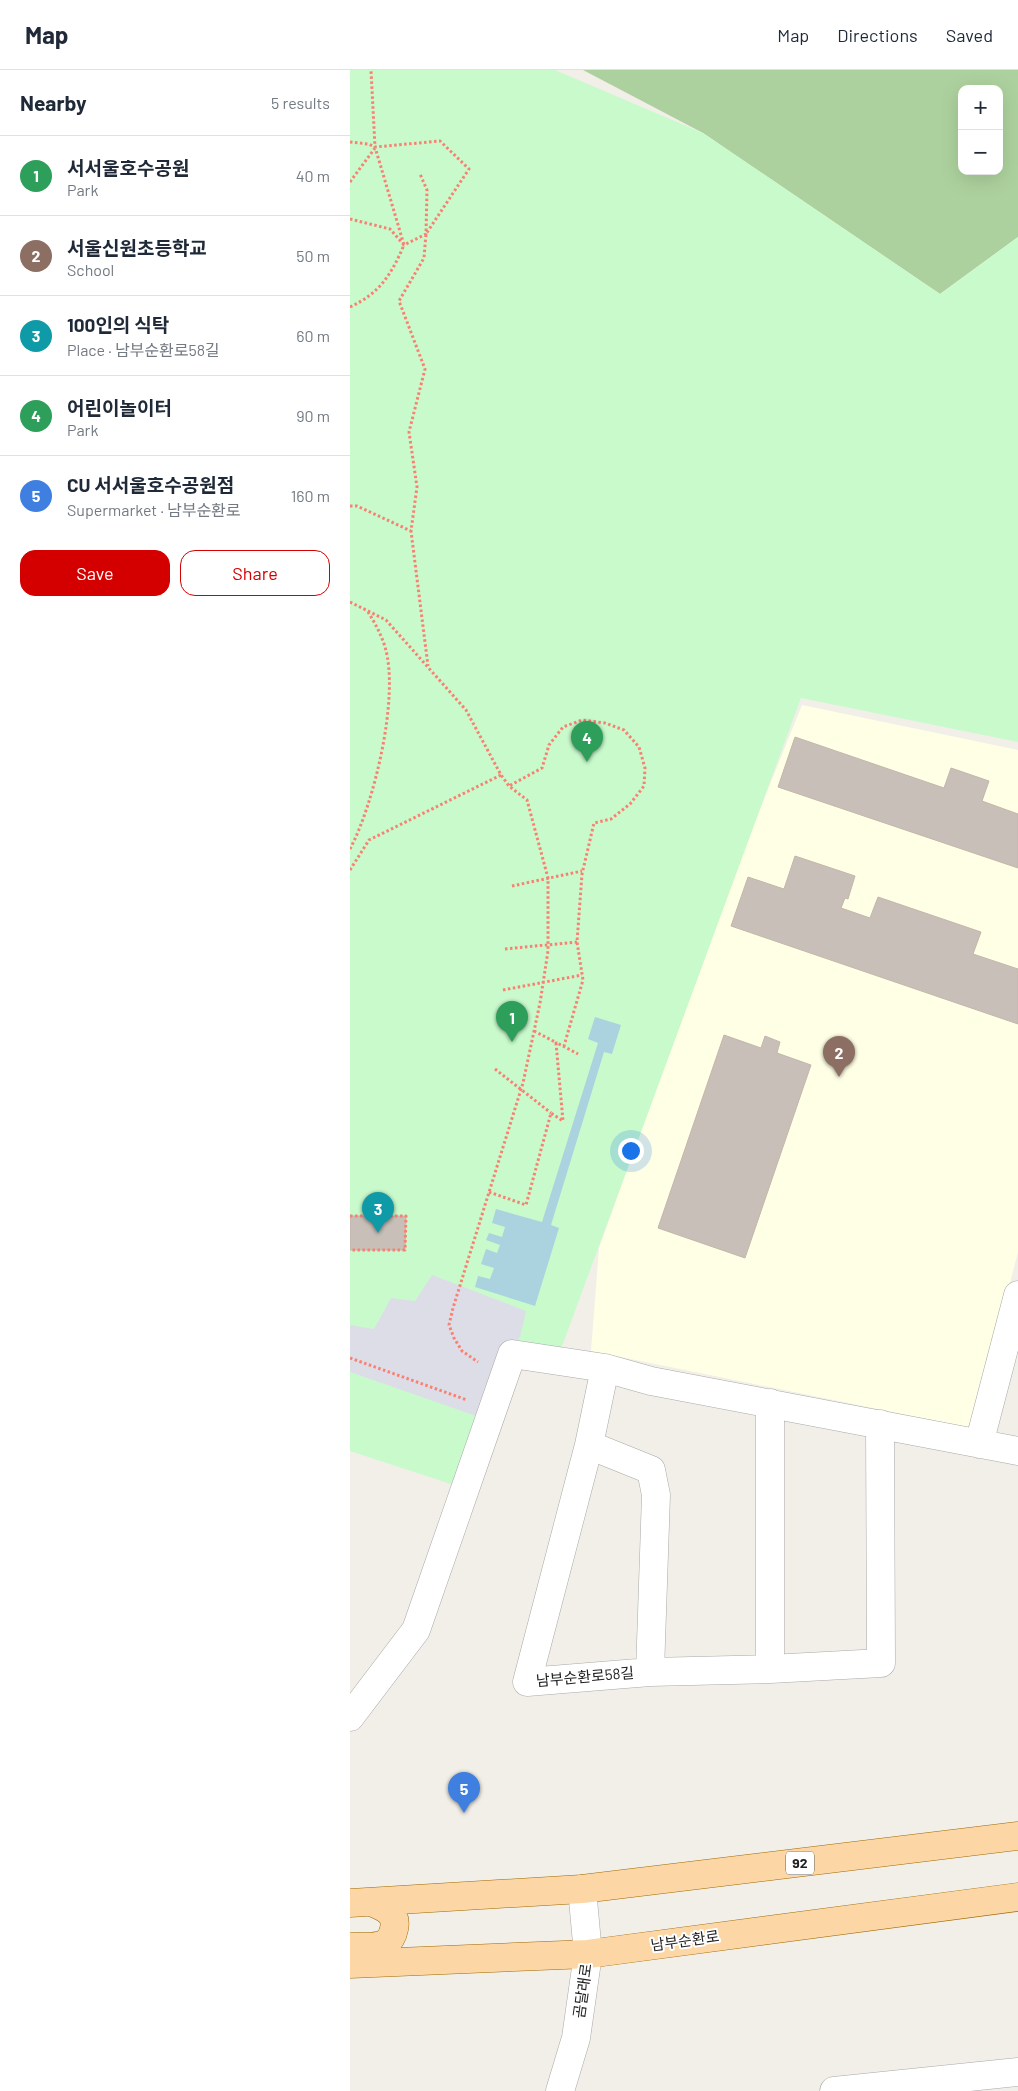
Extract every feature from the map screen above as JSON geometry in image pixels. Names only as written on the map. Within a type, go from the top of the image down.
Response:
[{"type":"main road","name":"92","points":[[361,1903],[582,1889],[1018,1836]]},
{"type":"main road","name":"남부순환로","points":[[350,1964],[588,1954],[1018,1897]]},
{"type":"main road","points":[[350,1947],[377,1946],[387,1942],[395,1926],[393,1916],[386,1908],[361,1903]]},
{"type":"street","points":[[979,1444],[1018,1295]]},
{"type":"street","points":[[350,1716],[416,1630],[512,1354],[605,1368],[651,1381],[1018,1451]]},
{"type":"street","name":"남부순환로58길","points":[[589,1445],[651,1470],[656,1495],[650,1672],[527,1682],[589,1445],[605,1368]]},
{"type":"street","points":[[770,1403],[770,1669]]},
{"type":"street","points":[[650,1672],[770,1669],[881,1663],[880,1424]]},
{"type":"street","name":"곰달래로","points":[[560,2091],[576,2038],[588,1954],[582,1889]]},
{"type":"street","points":[[834,2091],[1018,2072]]},
{"type":"path","points":[[350,307],[369,297],[392,273],[404,245],[375,147],[372,70]]},
{"type":"path","points":[[350,142],[368,144],[375,147],[440,141],[469,169],[426,234],[404,245]]},
{"type":"path","points":[[350,182],[375,147]]},
{"type":"path","points":[[420,174],[427,190],[424,258],[398,301],[425,368],[408,432],[417,487],[411,531],[428,667]]},
{"type":"path","points":[[350,219],[390,229],[404,245]]},
{"type":"path","points":[[350,506],[357,506],[411,531]]},
{"type":"path","points":[[350,602],[386,620],[466,710],[501,775],[509,786],[527,800],[548,878],[548,945],[534,1031],[521,1090],[449,1325],[462,1351],[473,1360],[483,1364]]},
{"type":"path","points":[[350,849],[360,830],[379,762],[387,714],[390,678],[385,648],[377,627],[367,610]]},
{"type":"path","points":[[509,786],[542,768],[549,745],[563,727],[582,720],[605,723],[624,730],[639,747],[645,768],[644,786],[630,804],[611,819],[594,824],[582,870],[577,942],[583,980],[564,1046]]},
{"type":"path","points":[[350,870],[369,840],[501,775]]},
{"type":"path","points":[[512,886],[582,870]]},
{"type":"path","points":[[505,949],[577,942]]},
{"type":"path","points":[[504,990],[582,974]]},
{"type":"path","points":[[534,1031],[578,1054]]},
{"type":"path","points":[[495,1069],[550,1113],[563,1121],[556,1043],[564,1046]]},
{"type":"path","points":[[489,1192],[526,1205],[550,1113]]},
{"type":"path","points":[[350,1216],[406,1216],[405,1250],[350,1250]]},
{"type":"path","points":[[350,1358],[468,1401]]},
{"type":"shaded area","points":[[802,705],[1018,750],[1018,1252],[972,1428],[591,1351],[599,1248],[721,906]]},
{"type":"shaded area","points":[[432,1275],[526,1311],[520,1337],[502,1358],[482,1418],[350,1372],[350,1325],[374,1329],[391,1298],[415,1301]]},
{"type":"green space","points":[[350,70],[555,70],[703,133],[940,294],[1018,237],[1018,742],[801,698],[561,1349],[522,1342],[463,1488],[350,1451]]},
{"type":"green space","points":[[583,70],[1018,70],[1018,237],[940,294],[703,133]]},
{"type":"water","points":[[595,1017],[621,1025],[612,1054],[604,1052],[551,1225],[559,1228],[535,1306],[475,1287],[478,1276],[490,1279],[494,1268],[481,1264],[486,1249],[497,1253],[500,1245],[486,1240],[489,1233],[502,1237],[505,1227],[492,1223],[496,1209],[542,1222],[598,1043],[588,1039]]},
{"type":"building","points":[[795,737],[944,788],[951,768],[989,781],[982,801],[1018,814],[1018,868],[778,787]]},
{"type":"building","points":[[795,856],[855,876],[848,899],[845,898],[841,908],[870,918],[878,897],[981,932],[973,954],[1018,969],[1018,1024],[731,926],[748,877],[784,889]]},
{"type":"building","points":[[724,1035],[761,1048],[765,1036],[780,1042],[777,1053],[811,1065],[745,1258],[658,1228]]},
{"type":"building","points":[[350,1216],[406,1216],[405,1250],[350,1250]]},
{"type":"place","name":"어린이놀이터","points":[[587,762]]},
{"type":"place","name":"서서울호수공원","points":[[512,1042]]},
{"type":"place","name":"서울신원초등학교","points":[[839,1077]]},
{"type":"place","name":"100인의 식탁","points":[[378,1233]]},
{"type":"place","name":"CU 서서울호수공원점","points":[[464,1813]]}]
